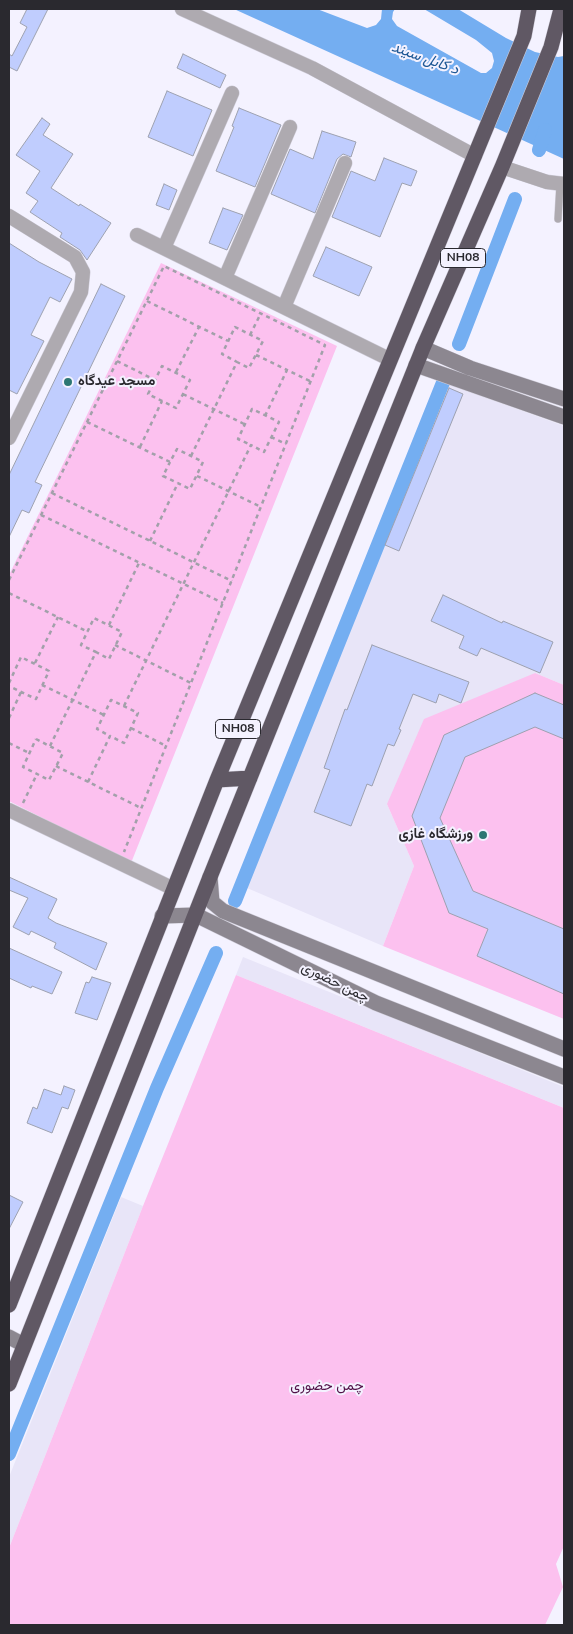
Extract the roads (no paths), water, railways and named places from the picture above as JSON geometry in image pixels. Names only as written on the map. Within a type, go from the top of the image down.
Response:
[{"type":"highway","name":"NH08","points":[[9,1305],[217,780],[389,359],[524,36],[529,9]]},
{"type":"highway","name":"NH08","points":[[10,1374],[24,1345],[416,365],[502,167],[551,47],[561,9]]},
{"type":"highway","points":[[217,780],[250,778]]},
{"type":"main road","points":[[423,348],[470,368],[564,398]]},
{"type":"main road","points":[[416,365],[564,416]]},
{"type":"main road","name":"چمن حضوری","points":[[210,876],[212,902],[223,911],[564,1050]]},
{"type":"main road","name":"چمن حضوری","points":[[162,916],[196,915],[376,1003],[564,1077]]},
{"type":"main road","points":[[9,1337],[24,1345]]},
{"type":"street","points":[[182,9],[312,68],[475,156]]},
{"type":"street","points":[[164,248],[232,93]]},
{"type":"street","points":[[225,278],[290,127]]},
{"type":"street","points":[[284,308],[345,163]]},
{"type":"street","points":[[502,167],[562,184]]},
{"type":"street","points":[[9,216],[75,258],[83,272],[81,292],[9,438]]},
{"type":"street","points":[[137,235],[389,359]]},
{"type":"street","points":[[9,810],[174,889]]},
{"type":"lane","points":[[558,219],[562,184]]},
{"type":"water","name":"د کابل سيند","points":[[234,9],[317,9],[367,28],[376,25],[381,19],[382,9],[395,9],[392,19],[397,26],[481,73],[486,73],[492,68],[494,61],[492,53],[476,40],[424,9],[458,9],[506,38],[535,52],[558,57],[564,56],[564,159]]},
{"type":"waterway","points":[[539,150],[545,130]]},
{"type":"waterway","points":[[459,344],[515,199]]},
{"type":"waterway","points":[[235,901],[444,380]]},
{"type":"waterway","points":[[9,1454],[157,1088],[216,953]]},
{"type":"place","name":"مسجد عیدگاه","points":[[68,382]]},
{"type":"place","name":"ورزشگاه غازی","points":[[483,835]]}]
